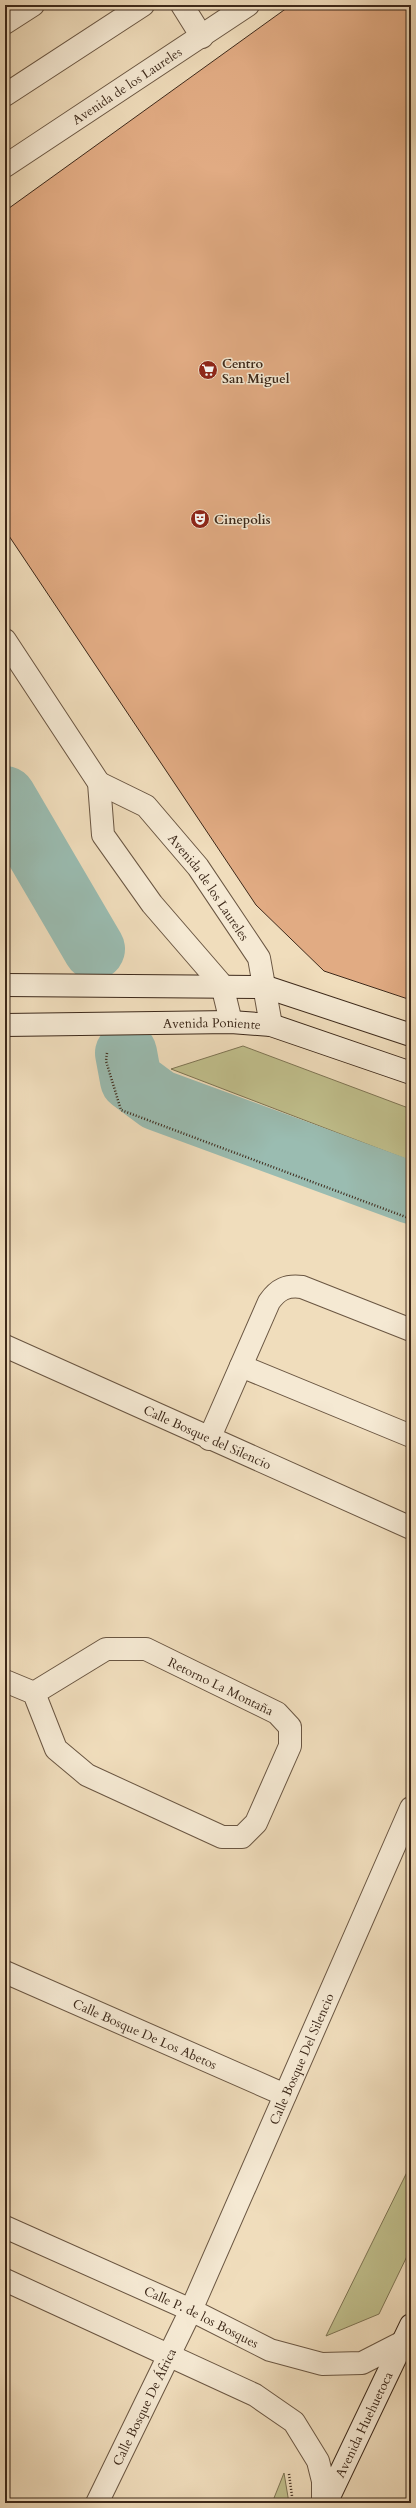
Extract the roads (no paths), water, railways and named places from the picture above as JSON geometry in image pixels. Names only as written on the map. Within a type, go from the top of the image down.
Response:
[{"type":"street","points":[[5,23],[34,5]]},
{"type":"street","points":[[5,95],[143,5]]},
{"type":"street","points":[[182,5],[202,37]]},
{"type":"street","name":"Avenida de los Laureles","points":[[5,166],[202,37],[248,5]]},
{"type":"street","points":[[5,640],[99,783],[103,836],[152,904],[222,985],[231,1022]]},
{"type":"street","name":"Avenida de los Laureles","points":[[99,783],[146,806],[198,867],[259,958],[266,987],[271,1025]]},
{"type":"street","points":[[5,985],[222,985],[266,987],[411,1035]]},
{"type":"street","name":"Avenida Poniente","points":[[5,1025],[231,1022],[271,1025],[411,1073]]},
{"type":"street","points":[[209,1439],[269,1302],[275,1293],[283,1288],[292,1286],[302,1288],[411,1330]]},
{"type":"street","name":"Calle Bosque del Silencio","points":[[5,1346],[209,1439],[411,1528]]},
{"type":"street","points":[[241,1366],[411,1436]]},
{"type":"street","name":"Retorno La Montaña","points":[[106,1649],[146,1649],[277,1713],[290,1727],[290,1746],[256,1823],[242,1837],[222,1837],[87,1775],[56,1749],[34,1693],[106,1649]]},
{"type":"street","points":[[5,1681],[34,1693]]},
{"type":"street","name":"Calle Bosque Del Silencio","points":[[191,2310],[411,1808]]},
{"type":"street","name":"Calle Bosque De Los Abetos","points":[[5,1972],[285,2095]]},
{"type":"street","name":"Calle P. de los Bosques","points":[[5,2227],[191,2310],[270,2350],[322,2364],[362,2363],[407,2334]]},
{"type":"street","points":[[5,2280],[169,2357],[255,2395],[294,2422],[318,2461],[323,2481],[323,2503]]},
{"type":"street","name":"Calle Bosque De África","points":[[96,2503],[191,2310]]},
{"type":"street","name":"Avenida Huehuetoca","points":[[326,2503],[407,2334]]},
{"type":"waterway","points":[[5,797],[94,949]]},
{"type":"waterway","points":[[126,1053],[131,1080],[158,1100],[411,1193]]},
{"type":"place","name":"Centro San Miguel","points":[[208,370]]},
{"type":"place","name":"Cinepolis","points":[[200,519]]}]
